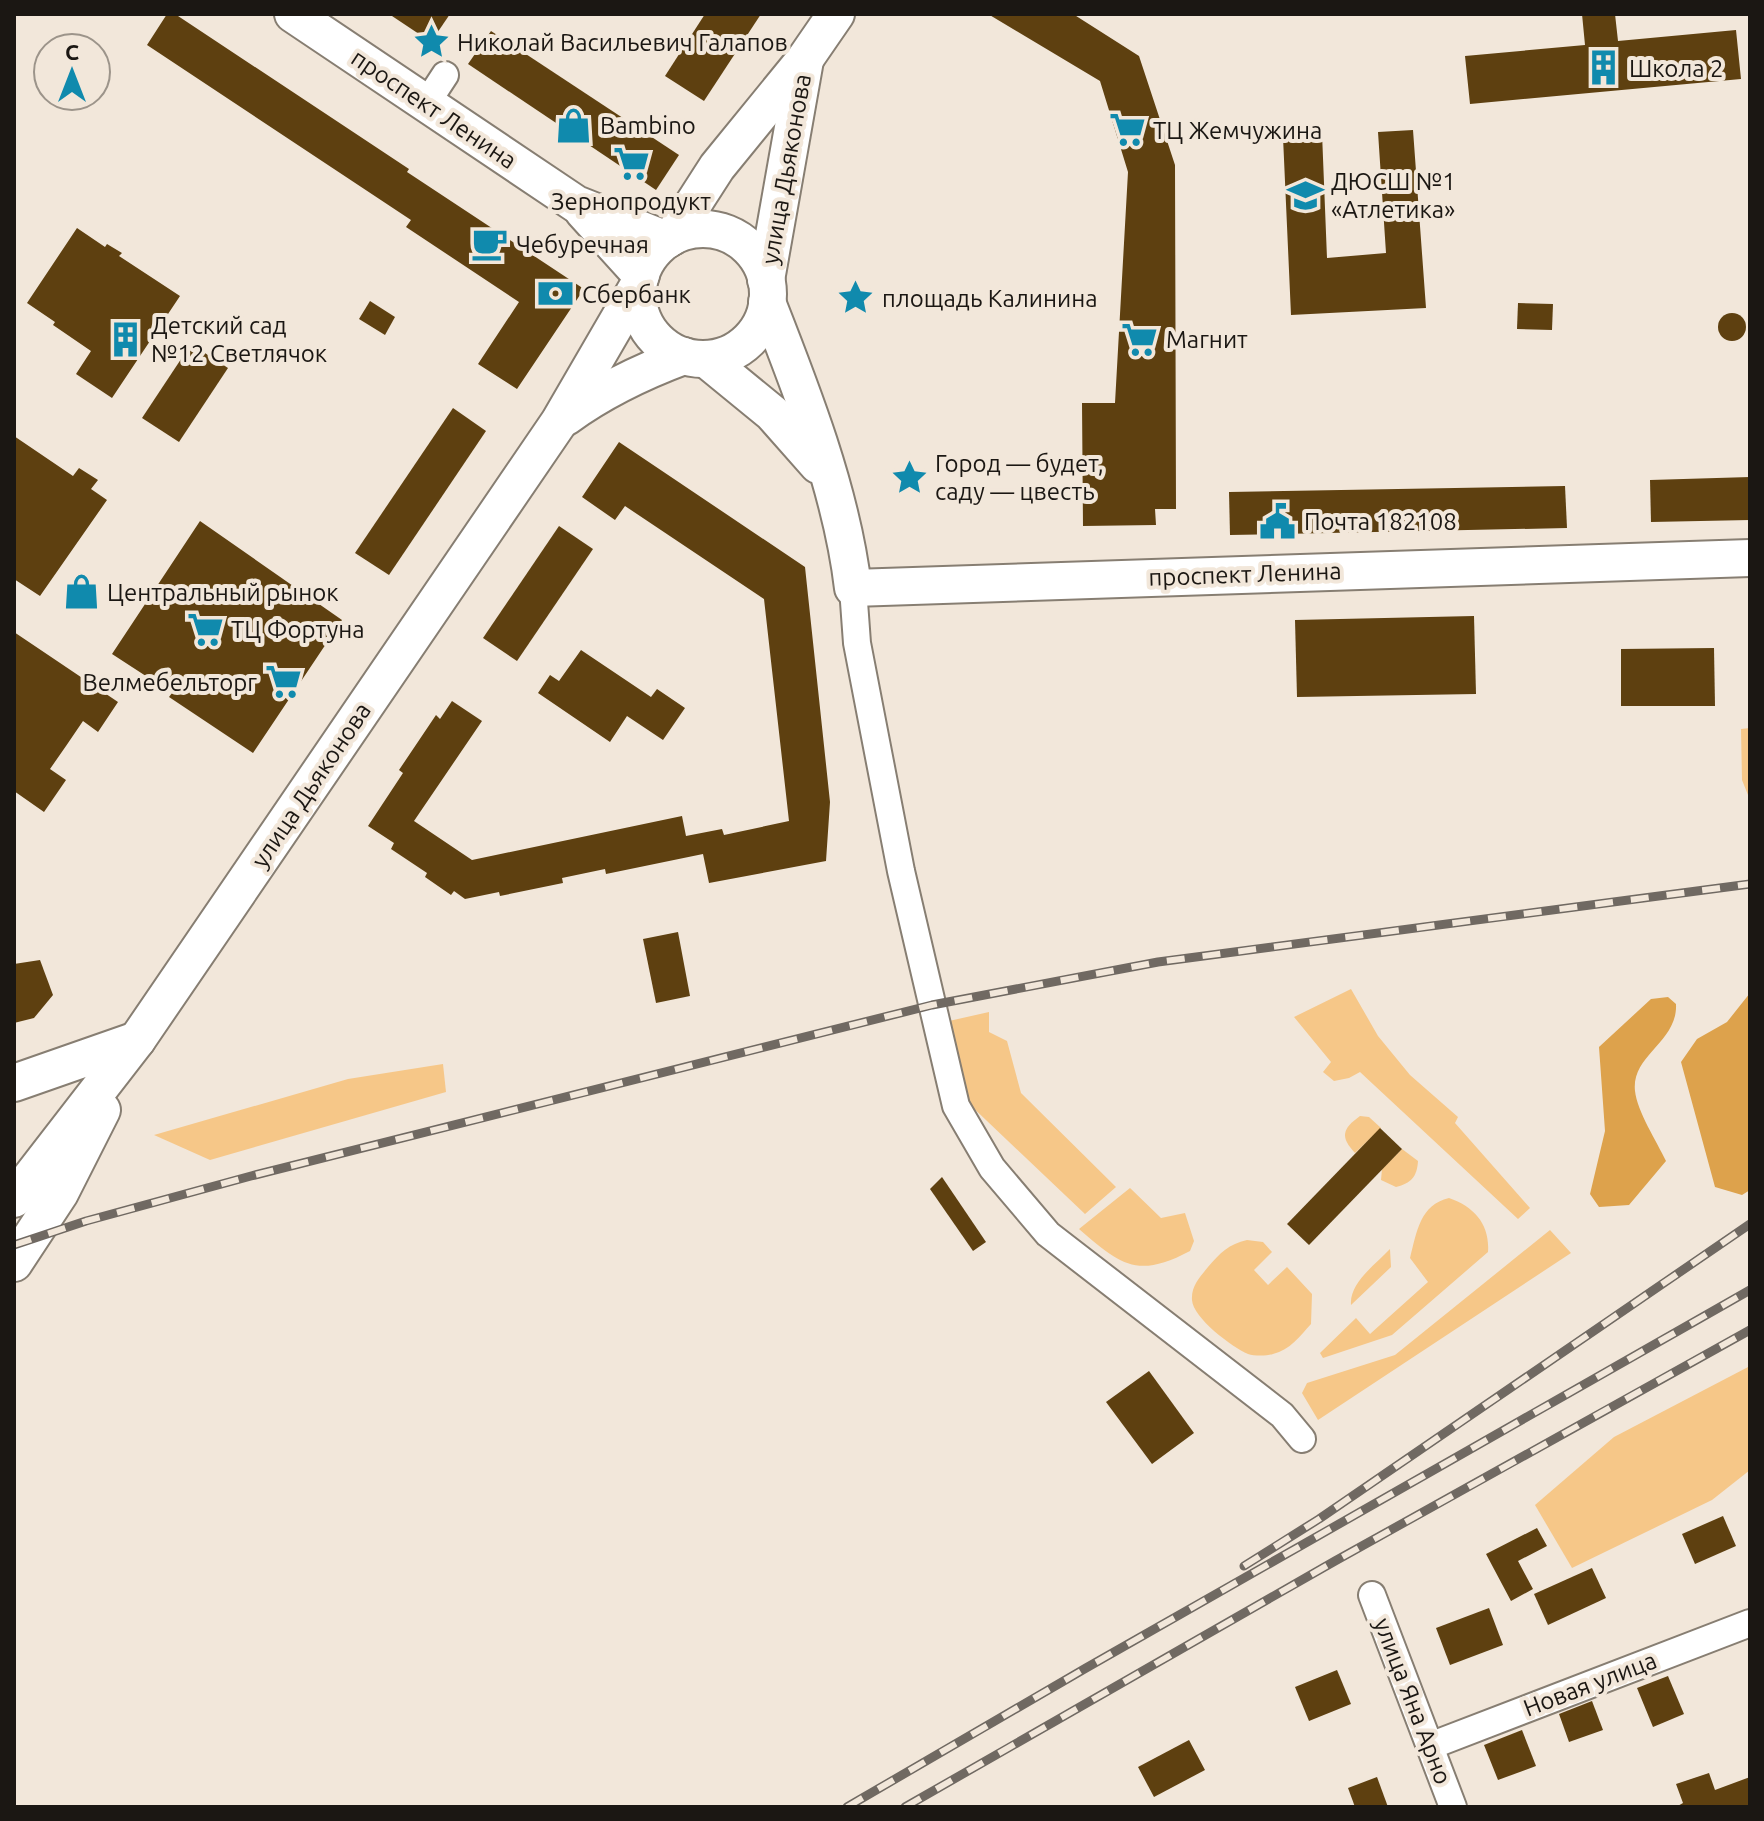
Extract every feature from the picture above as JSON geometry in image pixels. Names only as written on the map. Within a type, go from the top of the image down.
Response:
[{"type":"main road","name":"проспект Ленина","points":[[293,14],[435,90],[576,204],[639,280]]},
{"type":"main road","name":"улица Дьяконова","points":[[670,238],[717,167],[805,59],[836,14]]},
{"type":"main road","name":"улица Дьяконова","points":[[766,291],[805,59]]},
{"type":"main road","name":"проспект Ленина","points":[[576,204],[670,238]]},
{"type":"main road","points":[[828,479],[801,443],[772,413],[695,358],[663,346],[648,329],[639,308],[639,280],[651,255],[670,238],[711,230],[742,242],[757,259],[828,479],[848,548],[853,588]]},
{"type":"main road","name":"улица Дьяконова","points":[[137,1040],[559,422],[639,280]]},
{"type":"main road","points":[[695,358],[728,354],[747,342],[760,324],[766,291]]},
{"type":"main road","name":"улица Дьяконова","points":[[559,422],[621,382],[695,358]]},
{"type":"main road","name":"проспект Ленина","points":[[853,588],[1750,558]]},
{"type":"main road","points":[[14,1083],[137,1040]]},
{"type":"main road","points":[[14,1199],[137,1040]]},
{"type":"main road","points":[[14,1263],[60,1193],[137,1040]]},
{"type":"street","points":[[853,588],[857,643],[901,871],[956,1106],[992,1168],[1048,1234],[1282,1415],[1302,1439]]},
{"type":"street","name":"улица Яна Арно","points":[[1372,1595],[1453,1807]]},
{"type":"street","name":"Новая улица","points":[[1430,1746],[1750,1623]]},
{"type":"shaded area","points":[[1750,728],[1750,800],[1742,780],[1741,729]]},
{"type":"shaded area","points":[[1351,989],[1378,1036],[1410,1075],[1458,1117],[1455,1123],[1530,1208],[1518,1219],[1360,1072],[1334,1081],[1323,1072],[1331,1062],[1294,1017]]},
{"type":"shaded area","points":[[1750,993],[1750,1190],[1742,1195],[1715,1187],[1681,1062],[1697,1039],[1727,1022]]},
{"type":"shaded area","points":[[1668,997],[1676,1004],[1675,1017],[1670,1029],[1640,1068],[1635,1091],[1643,1117],[1666,1161],[1629,1205],[1599,1207],[1590,1194],[1605,1131],[1599,1047],[1651,999]]},
{"type":"shaded area","points":[[989,1012],[989,1032],[1007,1041],[1021,1093],[1116,1187],[1085,1214],[966,1101],[949,1021]]},
{"type":"shaded area","points":[[443,1064],[446,1092],[210,1160],[154,1135],[348,1079]]},
{"type":"shaded area","points":[[1360,1116],[1369,1117],[1381,1128],[1355,1153],[1345,1133]]},
{"type":"shaded area","points":[[1402,1149],[1418,1161],[1415,1175],[1406,1184],[1396,1187],[1381,1180],[1382,1169]]},
{"type":"shaded area","points":[[1130,1188],[1161,1218],[1185,1213],[1194,1241],[1190,1251],[1156,1264],[1130,1264],[1107,1252],[1079,1229]]},
{"type":"shaded area","points":[[1449,1198],[1466,1206],[1479,1218],[1486,1233],[1488,1252],[1392,1335],[1323,1358],[1320,1353],[1356,1318],[1370,1334],[1428,1282],[1410,1258],[1412,1248],[1426,1213],[1439,1201]]},
{"type":"shaded area","points":[[1550,1230],[1571,1253],[1318,1420],[1302,1393],[1307,1383],[1395,1355]]},
{"type":"shaded area","points":[[1247,1240],[1263,1242],[1272,1252],[1254,1270],[1268,1285],[1287,1267],[1312,1294],[1311,1324],[1290,1346],[1270,1355],[1251,1355],[1233,1345],[1206,1323],[1192,1300],[1197,1282],[1212,1262],[1230,1247]]},
{"type":"shaded area","points":[[1390,1249],[1391,1267],[1351,1305],[1354,1289]]},
{"type":"shaded area","points":[[1750,1366],[1750,1470],[1712,1500],[1572,1568],[1535,1505],[1614,1437]]},
{"type":"building","points":[[167,14],[175,14],[584,289],[517,389],[478,364],[519,302],[406,227],[411,220],[147,45]]},
{"type":"building","points":[[389,14],[450,14],[431,42]]},
{"type":"building","points":[[705,14],[761,14],[704,101],[665,76]]},
{"type":"building","points":[[988,14],[1073,14],[1139,56],[1175,165],[1176,509],[1155,509],[1156,525],[1083,526],[1082,403],[1115,403],[1128,172],[1100,81]]},
{"type":"building","name":"Школа 2","points":[[1582,14],[1615,14],[1618,41],[1736,30],[1741,79],[1470,104],[1465,56],[1585,45]]},
{"type":"building","points":[[491,31],[679,155],[656,190],[468,64]]},
{"type":"building","name":"ДЮСШ №1 «Атлетика»","points":[[1413,130],[1426,308],[1291,315],[1283,137],[1322,133],[1327,258],[1386,253],[1378,132]]},
{"type":"building","name":"Детский сад №12 Светлячок","points":[[77,228],[105,247],[107,244],[122,253],[119,256],[180,296],[112,398],[76,374],[91,351],[27,303]]},
{"type":"building","points":[[370,301],[395,317],[385,335],[359,319]]},
{"type":"building","points":[[1518,303],[1553,304],[1552,330],[1517,329]]},
{"type":"building","points":[[1732,313],[1742,317],[1746,327],[1742,337],[1732,341],[1722,337],[1718,327],[1722,317]]},
{"type":"building","points":[[191,344],[228,368],[179,442],[142,418]]},
{"type":"building","points":[[453,408],[486,431],[389,575],[355,553]]},
{"type":"building","points":[[14,436],[73,476],[79,468],[98,480],[91,489],[107,500],[40,596],[14,579]]},
{"type":"building","points":[[619,442],[805,567],[830,802],[826,861],[709,883],[703,854],[606,874],[605,869],[562,878],[563,883],[500,896],[499,892],[465,899],[454,891],[451,895],[425,877],[427,873],[391,849],[394,843],[368,826],[403,773],[399,770],[436,715],[440,719],[452,701],[482,721],[414,821],[472,860],[682,816],[686,836],[722,829],[724,835],[789,821],[764,599],[625,506],[615,520],[582,497]]},
{"type":"building","points":[[1750,477],[1750,520],[1651,522],[1650,480]]},
{"type":"building","points":[[1565,486],[1567,528],[1230,535],[1229,492]]},
{"type":"building","points":[[200,521],[342,620],[253,753],[169,697],[172,693],[112,654]]},
{"type":"building","points":[[559,526],[593,549],[517,661],[483,638]]},
{"type":"building","points":[[1474,616],[1476,694],[1297,697],[1295,620]]},
{"type":"building","points":[[14,632],[118,702],[98,732],[83,721],[50,769],[66,780],[44,812],[14,791]]},
{"type":"building","points":[[1714,648],[1715,706],[1621,706],[1621,649]]},
{"type":"building","points":[[581,650],[651,697],[657,689],[685,708],[663,740],[627,716],[610,742],[538,693],[550,675],[559,681]]},
{"type":"building","points":[[678,932],[690,996],[656,1003],[643,939]]},
{"type":"building","points":[[40,960],[53,995],[34,1018],[14,1023],[14,964]]},
{"type":"building","points":[[1380,1128],[1402,1149],[1309,1245],[1287,1224]]},
{"type":"building","points":[[942,1177],[986,1242],[973,1251],[930,1189]]},
{"type":"building","points":[[1149,1371],[1194,1433],[1152,1464],[1106,1402]]},
{"type":"building","points":[[1723,1516],[1736,1546],[1695,1564],[1682,1534]]},
{"type":"building","points":[[1537,1528],[1547,1546],[1518,1561],[1533,1589],[1511,1601],[1486,1554]]},
{"type":"building","points":[[1592,1568],[1606,1598],[1548,1625],[1534,1594]]},
{"type":"building","points":[[1489,1608],[1503,1645],[1450,1665],[1436,1628]]},
{"type":"building","points":[[1337,1670],[1351,1704],[1309,1721],[1295,1687]]},
{"type":"building","points":[[1668,1676],[1684,1714],[1653,1727],[1637,1688]]},
{"type":"building","points":[[1592,1701],[1603,1730],[1569,1742],[1559,1714]]},
{"type":"building","points":[[1522,1730],[1536,1766],[1498,1780],[1484,1745]]},
{"type":"building","points":[[1189,1740],[1205,1770],[1154,1797],[1138,1767]]},
{"type":"building","points":[[1709,1773],[1715,1790],[1750,1777],[1750,1807],[1676,1807],[1683,1803],[1676,1784]]},
{"type":"building","points":[[1377,1777],[1388,1807],[1355,1807],[1348,1788]]},
{"type":"railway","points":[[14,1245],[86,1221],[251,1176],[932,1005],[1158,962],[1750,884]]},
{"type":"railway","points":[[1244,1566],[1319,1519],[1750,1224]]},
{"type":"railway","points":[[847,1807],[1750,1290]]},
{"type":"railway","points":[[905,1807],[1335,1561],[1750,1330]]},
{"type":"place","name":"Николай Васильевич Галапов","points":[[431,42]]},
{"type":"place","name":"Школа 2","points":[[1603,68]]},
{"type":"place","name":"Bambino","points":[[574,125]]},
{"type":"place","name":"ТЦ Жемчужина","points":[[1127,130]]},
{"type":"place","name":"Зернопродукт","points":[[631,164]]},
{"type":"place","name":"ДЮСШ №1 «Атлетика»","points":[[1305,195]]},
{"type":"place","name":"Чебуречная","points":[[490,244]]},
{"type":"place","name":"Сбербанк","points":[[556,294]]},
{"type":"place","name":"площадь Калинина","points":[[856,298]]},
{"type":"place","name":"Детский сад №12 Светлячок","points":[[125,339]]},
{"type":"place","name":"Магнит","points":[[1140,339]]},
{"type":"place","name":"Город — будет, саду — цвесть","points":[[909,477]]},
{"type":"place","name":"Почта 182108","points":[[1278,521]]},
{"type":"place","name":"Центральный рынок","points":[[81,592]]},
{"type":"place","name":"ТЦ Фортуна","points":[[205,629]]},
{"type":"place","name":"Велмебельторг","points":[[283,682]]}]
